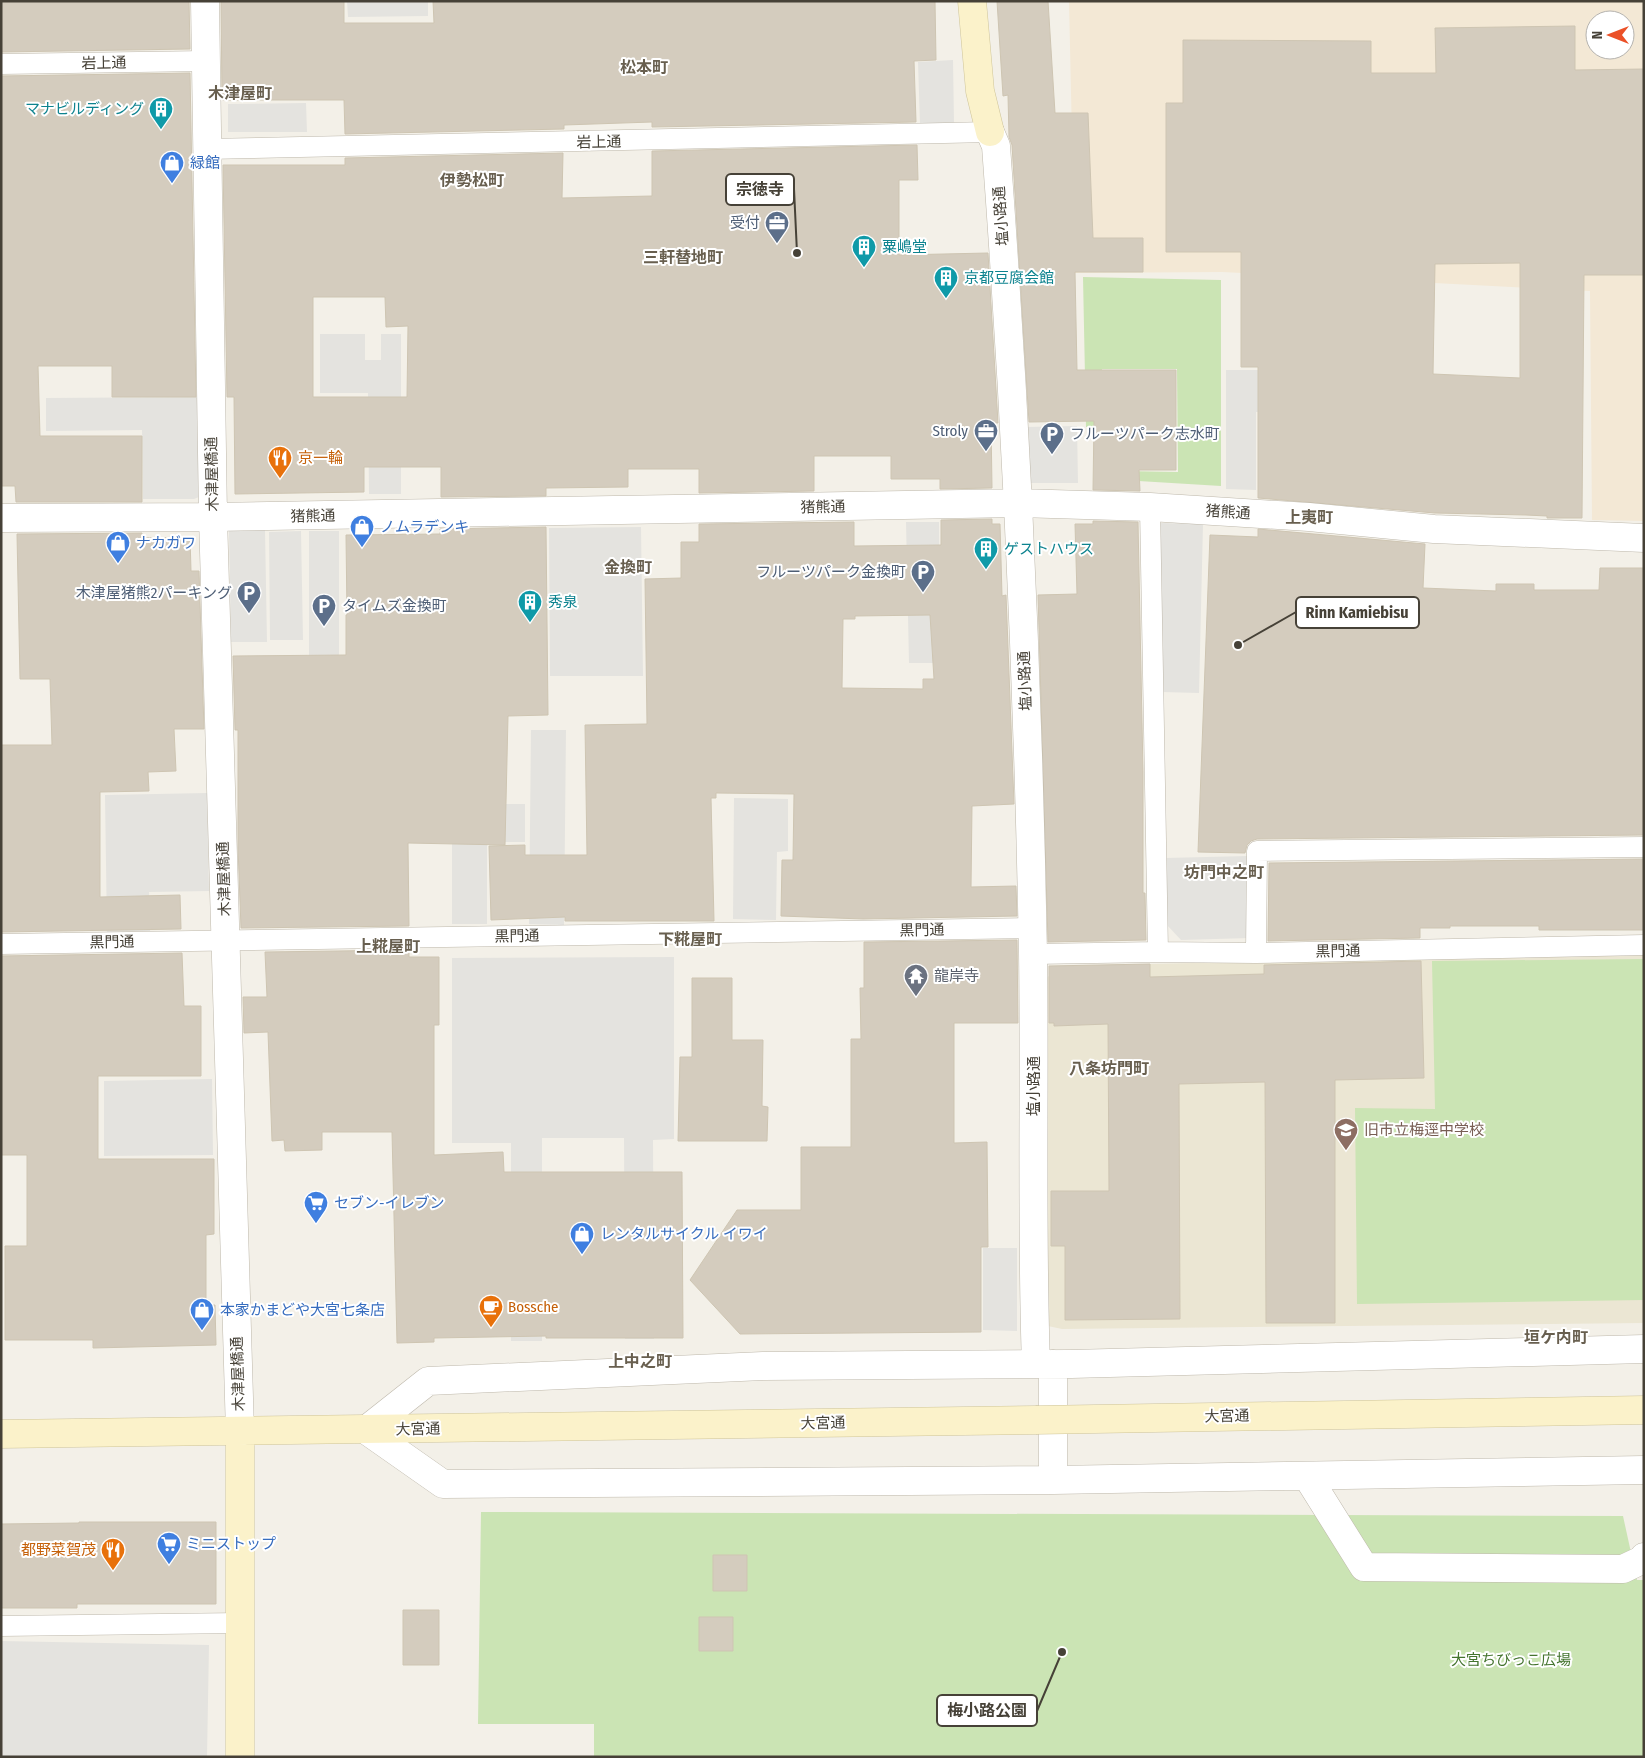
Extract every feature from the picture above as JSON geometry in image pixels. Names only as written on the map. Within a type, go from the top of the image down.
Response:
[{"type":"main road","name":"塩小路通","points":[[972,1],[980,91],[990,132]]},
{"type":"main road","name":"大宮通","points":[[1,1434],[1644,1410]]},
{"type":"main road","name":"木津屋橋通","points":[[240,1432],[240,1757]]},
{"type":"street","name":"木津屋橋通","points":[[205,1],[213,517],[240,1432]]},
{"type":"street","name":"塩小路通","points":[[990,132],[996,146],[1019,503],[1045,1364],[1054,1480]]},
{"type":"street","name":"猪熊通","points":[[1,518],[213,517],[1019,503],[1150,507],[1309,517],[1434,529],[1644,538]]},
{"type":"street","points":[[1644,1349],[1045,1364],[763,1366],[428,1381],[366,1430],[443,1484],[1054,1480],[1644,1470]]},
{"type":"street","points":[[1307,1476],[1364,1567],[1623,1569],[1642,1560],[1644,1557]]},
{"type":"lane","name":"岩上通","points":[[1,64],[206,61]]},
{"type":"lane","name":"岩上通","points":[[207,149],[385,138],[990,132]]},
{"type":"lane","points":[[1150,507],[1158,952]]},
{"type":"lane","points":[[1256,953],[1257,851],[1644,847]]},
{"type":"lane","name":"黒門通","points":[[1,944],[225,941],[1032,941],[1158,952],[1256,953],[1644,944]]},
{"type":"lane","points":[[1,1626],[240,1623]]},
{"type":"shaded area","points":[[347,1],[428,1],[428,16],[348,17]]},
{"type":"shaded area","points":[[1069,1],[1644,1],[1644,521],[1592,520],[1590,291],[1222,272],[1075,273]]},
{"type":"shaded area","points":[[953,60],[954,123],[920,124],[918,62]]},
{"type":"shaded area","points":[[306,103],[307,132],[228,132],[228,104]]},
{"type":"shaded area","points":[[320,334],[365,334],[365,360],[381,360],[381,334],[401,334],[401,494],[369,494],[368,393],[320,393]]},
{"type":"shaded area","points":[[1226,370],[1305,370],[1305,412],[1256,412],[1256,490],[1226,489]]},
{"type":"shaded area","points":[[198,397],[199,497],[194,499],[143,499],[142,430],[46,431],[46,398]]},
{"type":"shaded area","name":"フルーツパーク志水町","points":[[1077,426],[1078,483],[1027,483],[1026,427]]},
{"type":"shaded area","name":"フルーツパーク金換町","points":[[906,522],[939,522],[940,663],[909,663]]},
{"type":"shaded area","points":[[1160,523],[1203,524],[1199,693],[1162,692]]},
{"type":"shaded area","points":[[641,527],[643,676],[550,676],[549,528]]},
{"type":"shaded area","name":"木津屋猪熊2パーキング","points":[[265,530],[267,642],[231,642],[229,531]]},
{"type":"shaded area","points":[[301,531],[303,640],[270,640],[269,532]]},
{"type":"shaded area","name":"タイムズ金換町","points":[[309,531],[339,531],[339,723],[309,723]]},
{"type":"shaded area","points":[[531,730],[566,730],[564,925],[529,924]]},
{"type":"shaded area","points":[[207,793],[209,891],[149,892],[150,931],[107,932],[105,795]]},
{"type":"shaded area","points":[[734,798],[788,799],[788,851],[777,852],[776,920],[733,919]]},
{"type":"shaded area","points":[[452,804],[525,804],[525,842],[487,842],[487,924],[452,924]]},
{"type":"shaded area","points":[[1248,856],[1250,938],[1181,940],[1167,925],[1165,858]]},
{"type":"shaded area","name":"旧市立梅逕中学校","points":[[1644,953],[1644,1323],[1062,1329],[1048,1326],[1047,978],[1058,966]]},
{"type":"shaded area","points":[[674,957],[674,1139],[653,1140],[654,1339],[625,1339],[624,1138],[542,1138],[542,1341],[511,1341],[511,1143],[452,1143],[452,958]]},
{"type":"shaded area","points":[[212,1079],[213,1155],[104,1156],[104,1081]]},
{"type":"shaded area","points":[[983,1248],[1017,1248],[1017,1331],[983,1330]]},
{"type":"shaded area","points":[[1,1641],[209,1645],[207,1757],[1,1757]]},
{"type":"green space","points":[[1083,277],[1221,280],[1221,486],[1122,480],[1122,471],[1178,472],[1177,369],[1102,369],[1102,427],[1086,427]]},
{"type":"green space","points":[[1644,959],[1644,1300],[1357,1304],[1355,1108],[1435,1109],[1432,961]]},
{"type":"green space","name":"大宮ちびっこ広場","points":[[481,1512],[1623,1516],[1637,1580],[1644,1580],[1644,1757],[594,1757],[594,1724],[478,1724]]},
{"type":"building","points":[[1,1],[189,1],[190,49],[1,52]]},
{"type":"building","points":[[221,1],[344,1],[344,23],[434,23],[433,1],[935,1],[936,60],[914,61],[916,122],[652,127],[652,122],[564,125],[564,129],[345,134],[344,100],[222,100]]},
{"type":"building","points":[[997,1],[1048,1],[1055,113],[1088,113],[1093,238],[1143,238],[1143,272],[1075,272],[1077,370],[1176,370],[1176,470],[1139,470],[1140,491],[1093,490],[1094,421],[1029,422],[1012,145],[1009,137],[1008,95],[1003,96]]},
{"type":"building","points":[[1575,26],[1575,70],[1644,69],[1644,275],[1584,275],[1582,518],[1435,513],[1258,498],[1258,367],[1241,367],[1241,252],[1166,252],[1166,103],[1183,103],[1183,40],[1371,41],[1371,73],[1436,73],[1435,28]],"holes":[[[1520,263],[1520,378],[1433,374],[1435,264]]]},
{"type":"building","points":[[190,73],[196,397],[112,397],[112,366],[38,366],[40,436],[142,436],[142,502],[16,502],[15,486],[1,486],[1,76]]},
{"type":"building","points":[[917,145],[918,180],[899,180],[899,255],[988,253],[998,423],[991,423],[992,488],[940,489],[940,479],[891,479],[891,456],[814,456],[814,491],[699,493],[699,469],[628,469],[628,487],[546,488],[546,496],[441,497],[441,467],[364,467],[364,492],[235,494],[234,397],[227,397],[223,165],[345,165],[345,158],[563,153],[562,198],[652,196],[652,151]],"holes":[[[313,297],[385,297],[386,327],[408,326],[407,397],[313,397]]]},
{"type":"building","points":[[992,519],[992,524],[1000,524],[1002,596],[1006,595],[1014,804],[972,806],[971,887],[1016,886],[1017,916],[863,919],[781,916],[782,860],[793,860],[794,794],[716,793],[716,798],[711,798],[714,921],[565,921],[565,917],[491,920],[489,846],[525,845],[525,855],[587,855],[585,725],[647,724],[645,579],[681,578],[681,542],[699,542],[699,524],[854,522],[854,546],[941,545],[941,520]],"holes":[[[930,615],[934,679],[923,679],[923,689],[842,688],[843,619],[855,619],[855,616]]]},
{"type":"building","points":[[1093,521],[1138,522],[1143,772],[1143,893],[1145,893],[1146,940],[1048,942],[1038,595],[1077,594],[1075,524],[1093,524]]},
{"type":"building","points":[[546,527],[548,715],[508,716],[505,845],[408,843],[409,926],[241,928],[238,847],[238,730],[235,730],[233,656],[346,655],[346,535],[440,534],[440,529]]},
{"type":"building","points":[[1258,529],[1425,544],[1423,588],[1496,591],[1496,584],[1534,584],[1534,590],[1599,590],[1600,568],[1644,568],[1644,835],[1257,839],[1247,845],[1245,853],[1198,852],[1210,535],[1258,537]]},
{"type":"building","points":[[142,533],[142,538],[190,537],[191,571],[199,571],[204,729],[174,729],[176,771],[148,772],[149,791],[100,792],[100,897],[180,895],[181,929],[1,932],[1,745],[52,745],[50,679],[20,679],[17,534]]},
{"type":"building","points":[[1644,859],[1644,930],[1539,930],[1539,926],[1450,926],[1450,928],[1420,928],[1420,938],[1268,941],[1269,863]]},
{"type":"building","points":[[1017,940],[1018,1023],[954,1023],[954,1143],[987,1142],[988,1247],[981,1247],[981,1332],[740,1334],[690,1280],[737,1210],[801,1210],[801,1147],[851,1147],[851,1039],[861,1039],[860,988],[864,988],[864,942]]},
{"type":"building","points":[[409,950],[409,957],[439,957],[439,1025],[434,1025],[434,1155],[503,1152],[504,1172],[682,1172],[683,1338],[546,1338],[546,1336],[434,1338],[434,1342],[397,1343],[392,1132],[322,1132],[322,1150],[285,1151],[284,1140],[272,1141],[268,1032],[244,1033],[243,997],[267,997],[265,952]]},
{"type":"building","points":[[182,953],[184,1006],[201,1006],[201,1076],[98,1076],[98,1159],[214,1159],[214,1234],[206,1235],[206,1305],[215,1305],[216,1345],[93,1348],[93,1340],[5,1340],[5,1246],[27,1246],[27,1155],[1,1155],[1,956]]},
{"type":"building","points":[[1421,961],[1424,1078],[1335,1080],[1335,1323],[1266,1323],[1265,1082],[1179,1084],[1180,1319],[1065,1320],[1065,1246],[1051,1246],[1051,1191],[1109,1191],[1108,1024],[1054,1026],[1054,1023],[1049,1023],[1049,966],[1150,964],[1150,977],[1264,974],[1264,965]]},
{"type":"building","points":[[692,978],[732,978],[732,1040],[763,1040],[762,1106],[768,1107],[767,1141],[678,1141],[680,1057],[692,1057]]},
{"type":"building","points":[[216,1522],[216,1604],[77,1604],[77,1608],[1,1608],[1,1524]]},
{"type":"building","points":[[713,1555],[747,1555],[747,1591],[713,1591]]},
{"type":"building","points":[[403,1610],[439,1610],[439,1665],[403,1665]]},
{"type":"building","points":[[699,1617],[733,1617],[733,1651],[699,1651]]},
{"type":"place","name":"マナビルディング","points":[[161,130]]},
{"type":"place","name":"緑館","points":[[172,184]]},
{"type":"place","name":"受付","points":[[777,244]]},
{"type":"place","name":"宗徳寺","points":[[797,253]]},
{"type":"place","name":"粟嶋堂","points":[[864,268]]},
{"type":"place","name":"京都豆腐会館","points":[[946,299]]},
{"type":"place","name":"Stroly","points":[[986,452]]},
{"type":"place","name":"フルーツパーク志水町","points":[[1052,455]]},
{"type":"place","name":"京一輪","points":[[280,479]]},
{"type":"place","name":"ノムラデンキ","points":[[362,548]]},
{"type":"place","name":"ナカガワ","points":[[118,564]]},
{"type":"place","name":"ゲストハウス","points":[[986,570]]},
{"type":"place","name":"フルーツパーク金換町","points":[[923,593]]},
{"type":"place","name":"木津屋猪熊2パーキング","points":[[249,614]]},
{"type":"place","name":"秀泉","points":[[530,623]]},
{"type":"place","name":"タイムズ金換町","points":[[324,627]]},
{"type":"place","name":"Rinn Kamiebisu","points":[[1238,645]]},
{"type":"place","name":"龍岸寺","points":[[916,997]]},
{"type":"place","name":"旧市立梅逕中学校","points":[[1346,1151]]},
{"type":"place","name":"セブン-イレブン","points":[[316,1224]]},
{"type":"place","name":"レンタルサイクル イワイ","points":[[582,1255]]},
{"type":"place","name":"Bossche","points":[[491,1328]]},
{"type":"place","name":"本家かまどや大宮七条店","points":[[202,1331]]},
{"type":"place","name":"ミニストップ","points":[[169,1565]]},
{"type":"place","name":"都野菜賀茂","points":[[113,1571]]},
{"type":"place","name":"梅小路公園","points":[[1062,1652]]},
{"type":"district","name":"松本町","points":[[644,67]]},
{"type":"district","name":"木津屋町","points":[[240,93]]},
{"type":"district","name":"伊勢松町","points":[[472,180]]},
{"type":"district","name":"三軒替地町","points":[[683,257]]},
{"type":"district","name":"上夷町","points":[[1309,517]]},
{"type":"district","name":"金換町","points":[[628,567]]},
{"type":"district","name":"坊門中之町","points":[[1224,872]]},
{"type":"district","name":"下糀屋町","points":[[690,939]]},
{"type":"district","name":"上糀屋町","points":[[388,946]]},
{"type":"district","name":"八条坊門町","points":[[1109,1068]]},
{"type":"district","name":"垣ケ内町","points":[[1556,1337]]},
{"type":"district","name":"上中之町","points":[[640,1361]]}]
